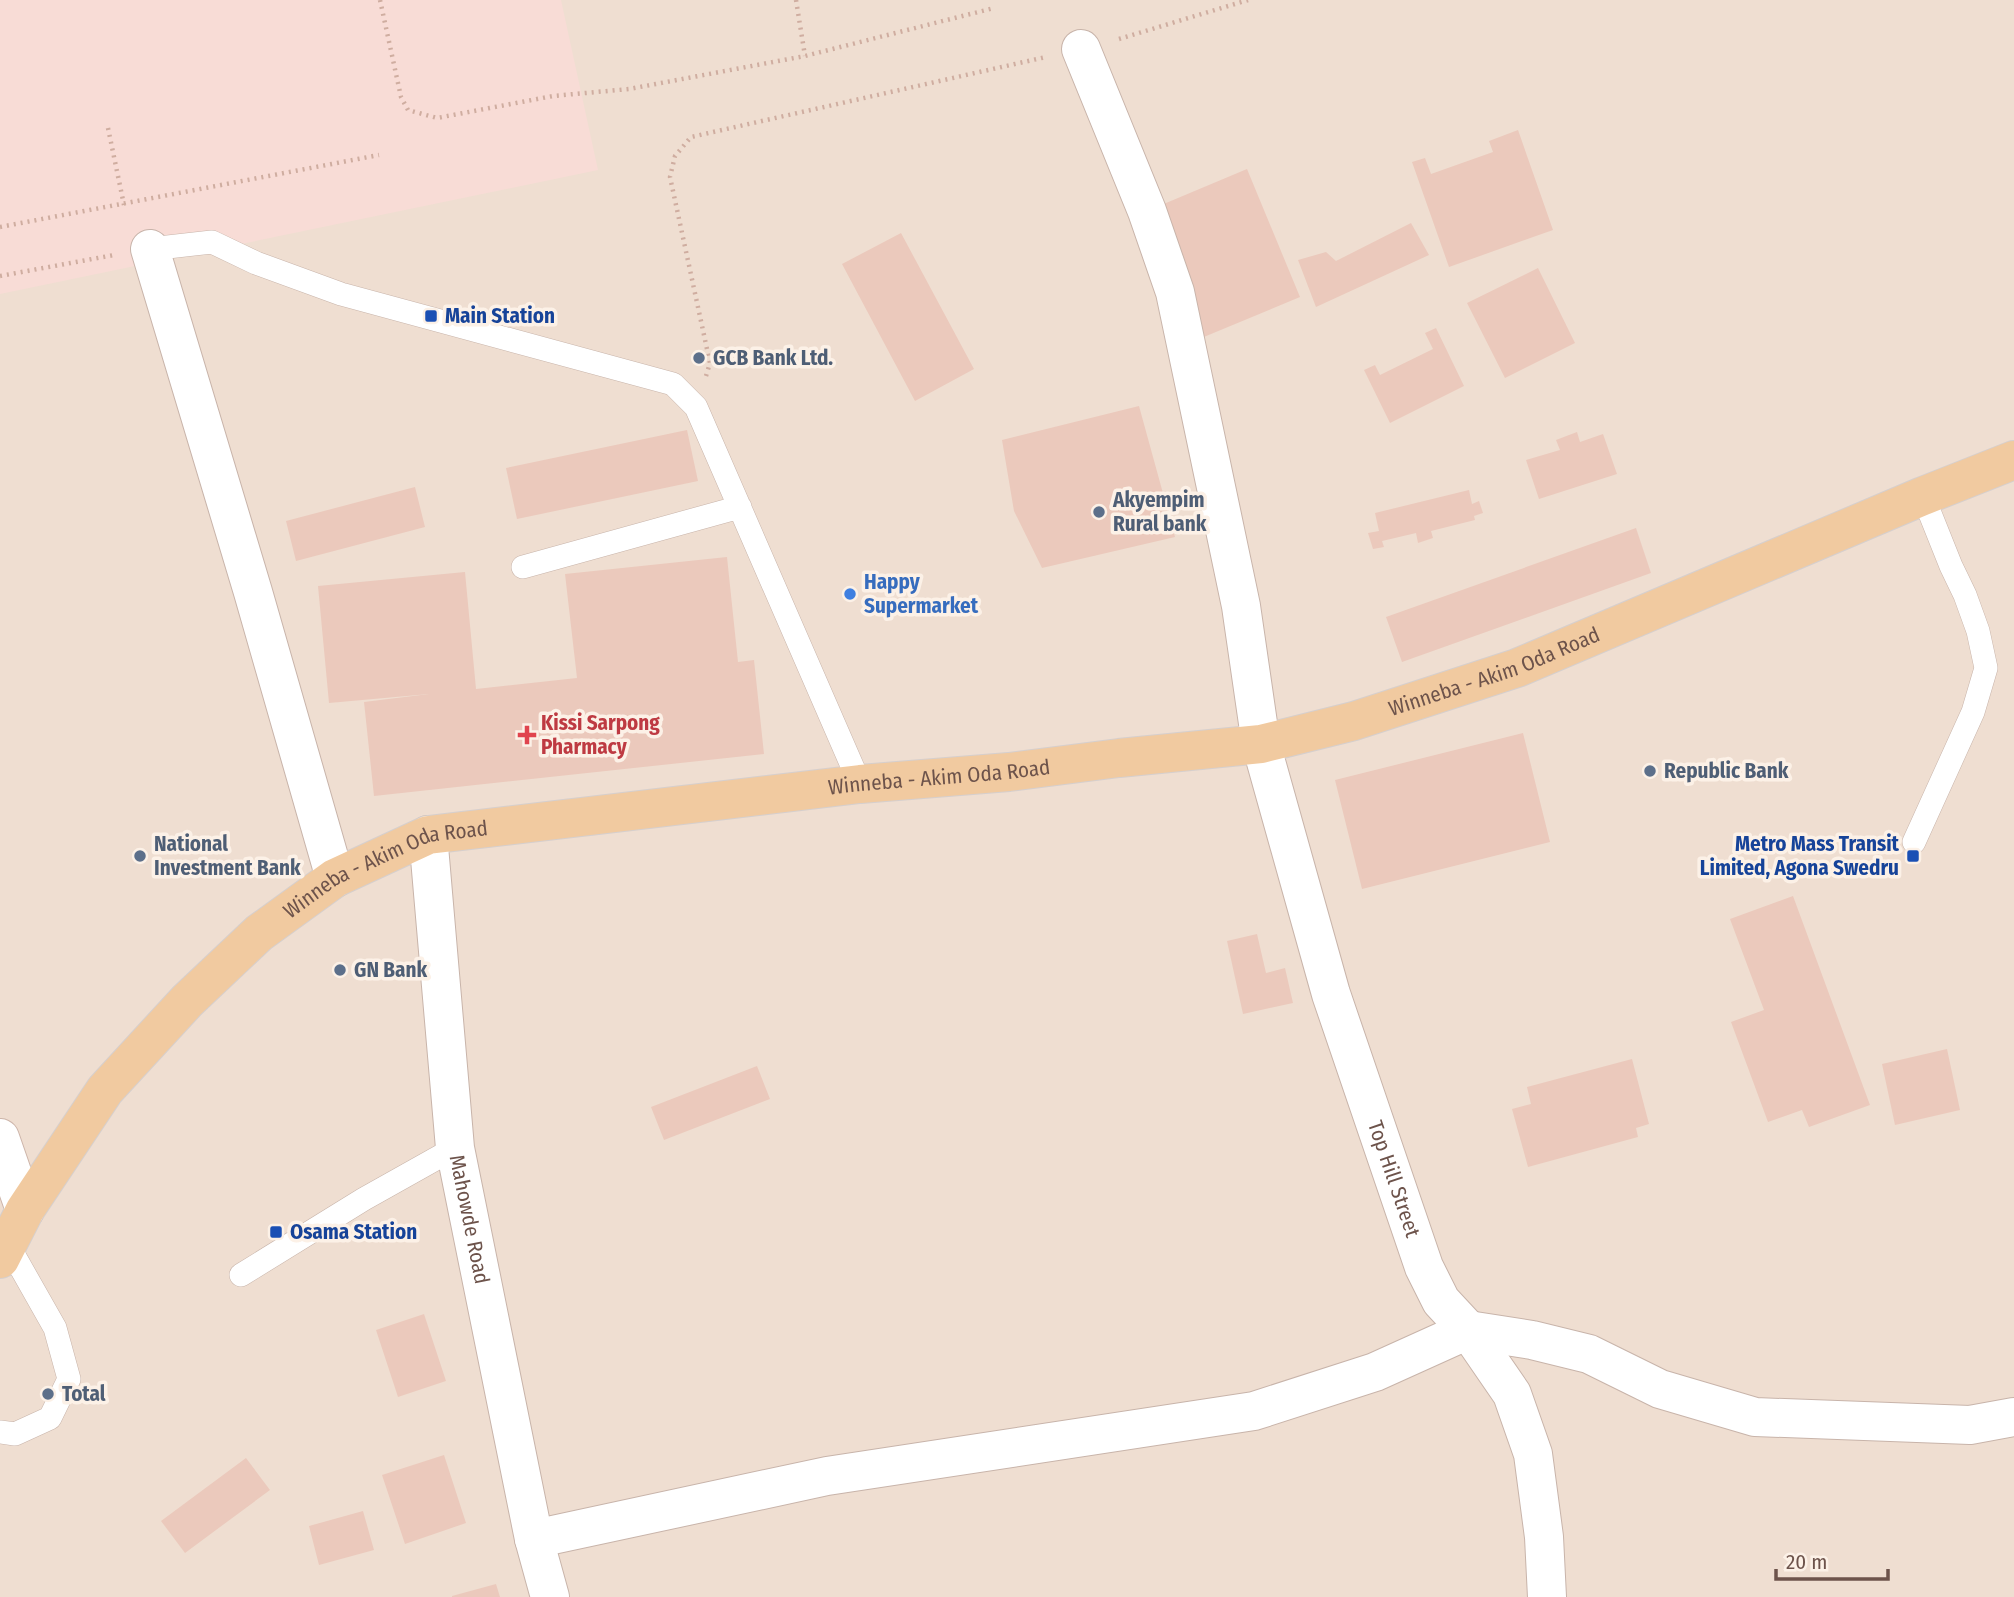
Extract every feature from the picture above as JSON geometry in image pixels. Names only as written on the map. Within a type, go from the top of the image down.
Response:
[{"type":"main road","name":"Winneba - Akim Oda Road","points":[[4,1252],[25,1210],[106,1090],[187,1001],[259,933],[335,878],[428,835],[859,784],[997,773],[1261,744],[1353,721],[1517,668],[2014,460]]},
{"type":"street","name":"Top Hill Street","points":[[1081,49],[1147,211],[1175,292],[1241,606],[1261,744],[1331,994],[1424,1268],[1441,1301],[1468,1330],[1512,1394],[1533,1454],[1544,1537],[1547,1597]]},
{"type":"street","points":[[150,249],[335,878]]},
{"type":"street","name":"Mahowde Road","points":[[428,835],[455,1148],[534,1539],[550,1597]]},
{"type":"street","points":[[0,1138],[25,1210]]},
{"type":"street","points":[[534,1539],[827,1476],[1254,1411],[1375,1372],[1468,1330],[1532,1340],[1589,1354],[1660,1389],[1755,1417],[1970,1426],[2014,1417]]},
{"type":"lane","points":[[150,249],[212,242],[256,263],[341,294],[673,384],[696,407],[859,784]]},
{"type":"lane","points":[[1914,842],[1973,712],[1986,668],[1978,631],[1965,595],[1923,496]]},
{"type":"lane","points":[[523,567],[740,507]]},
{"type":"lane","points":[[241,1275],[364,1199],[455,1148]]},
{"type":"lane","points":[[0,1432],[15,1434],[50,1418],[69,1379],[55,1328],[4,1252]]},
{"type":"path","points":[[380,0],[401,97],[408,110],[437,118],[553,96],[629,89],[805,56],[994,8]]},
{"type":"path","points":[[796,0],[805,56]]},
{"type":"path","points":[[696,407],[710,363],[670,177],[675,156],[691,137],[1081,49],[1248,0]]},
{"type":"path","points":[[108,128],[124,205]]},
{"type":"path","points":[[0,227],[379,155]]},
{"type":"path","points":[[0,276],[150,249]]},
{"type":"shaded area","points":[[0,0],[2014,0],[2014,1597],[0,1597]]},
{"type":"shaded area","points":[[0,0],[561,0],[598,170],[0,294]]},
{"type":"building","points":[[1518,130],[1553,230],[1449,267],[1412,162],[1425,158],[1431,174],[1493,152],[1489,141]]},
{"type":"building","points":[[1247,169],[1300,297],[1199,339],[1147,211]]},
{"type":"building","points":[[1411,223],[1429,255],[1316,307],[1298,260],[1326,252],[1336,261]]},
{"type":"building","points":[[901,233],[974,369],[915,401],[842,264]]},
{"type":"building","points":[[1538,268],[1575,343],[1505,378],[1467,303]]},
{"type":"building","points":[[1436,328],[1464,386],[1390,423],[1364,370],[1375,365],[1380,375],[1433,349],[1425,333]]},
{"type":"building","points":[[1139,406],[1175,537],[1042,568],[1014,511],[1002,440]]},
{"type":"building","points":[[687,430],[698,481],[517,519],[506,468]]},
{"type":"building","points":[[1577,432],[1580,442],[1603,434],[1617,474],[1539,499],[1526,460],[1560,450],[1556,440]]},
{"type":"building","points":[[415,487],[425,527],[296,561],[286,521]]},
{"type":"building","points":[[1469,490],[1472,504],[1479,501],[1483,513],[1474,516],[1475,520],[1431,531],[1433,538],[1418,543],[1416,533],[1382,541],[1384,547],[1373,549],[1368,533],[1379,531],[1375,513]]},
{"type":"building","points":[[1636,528],[1651,573],[1402,662],[1386,617]]},
{"type":"building","points":[[727,557],[738,662],[754,660],[764,754],[374,796],[364,702],[429,694],[329,703],[318,586],[465,572],[476,689],[577,678],[565,574]]},
{"type":"building","points":[[1523,733],[1550,842],[1362,889],[1335,780]]},
{"type":"building","points":[[1793,896],[1870,1105],[1809,1127],[1802,1110],[1768,1122],[1731,1022],[1764,1010],[1730,919]]},
{"type":"building","points":[[1257,934],[1266,973],[1285,968],[1293,1003],[1243,1014],[1227,941]]},
{"type":"building","points":[[1947,1049],[1960,1110],[1895,1125],[1882,1064]]},
{"type":"building","points":[[1632,1059],[1649,1124],[1636,1128],[1638,1137],[1528,1167],[1512,1109],[1531,1104],[1527,1087]]},
{"type":"building","points":[[757,1066],[770,1099],[664,1140],[651,1107]]},
{"type":"building","points":[[424,1314],[446,1381],[398,1397],[376,1330]]},
{"type":"building","points":[[444,1455],[466,1523],[405,1544],[382,1475]]},
{"type":"building","points":[[246,1458],[270,1490],[185,1553],[161,1521]]},
{"type":"building","points":[[363,1511],[374,1550],[319,1565],[309,1526]]},
{"type":"building","points":[[496,1584],[500,1597],[452,1597],[452,1596]]},
{"type":"place","name":"Main Station","points":[[431,316]]},
{"type":"place","name":"GCB Bank Ltd.","points":[[699,358]]},
{"type":"place","name":"Akyempim Rural bank","points":[[1099,512]]},
{"type":"place","name":"Happy Supermarket","points":[[850,594]]},
{"type":"place","name":"Kissi Sarpong Pharmacy","points":[[527,735]]},
{"type":"place","name":"Republic Bank","points":[[1650,771]]},
{"type":"place","name":"National Investment Bank","points":[[140,856]]},
{"type":"place","name":"Metro Mass Transit Limited, Agona Swedru","points":[[1913,856]]},
{"type":"place","name":"GN Bank","points":[[340,970]]},
{"type":"place","name":"Osama Station","points":[[276,1232]]},
{"type":"place","name":"Total","points":[[48,1394]]}]
